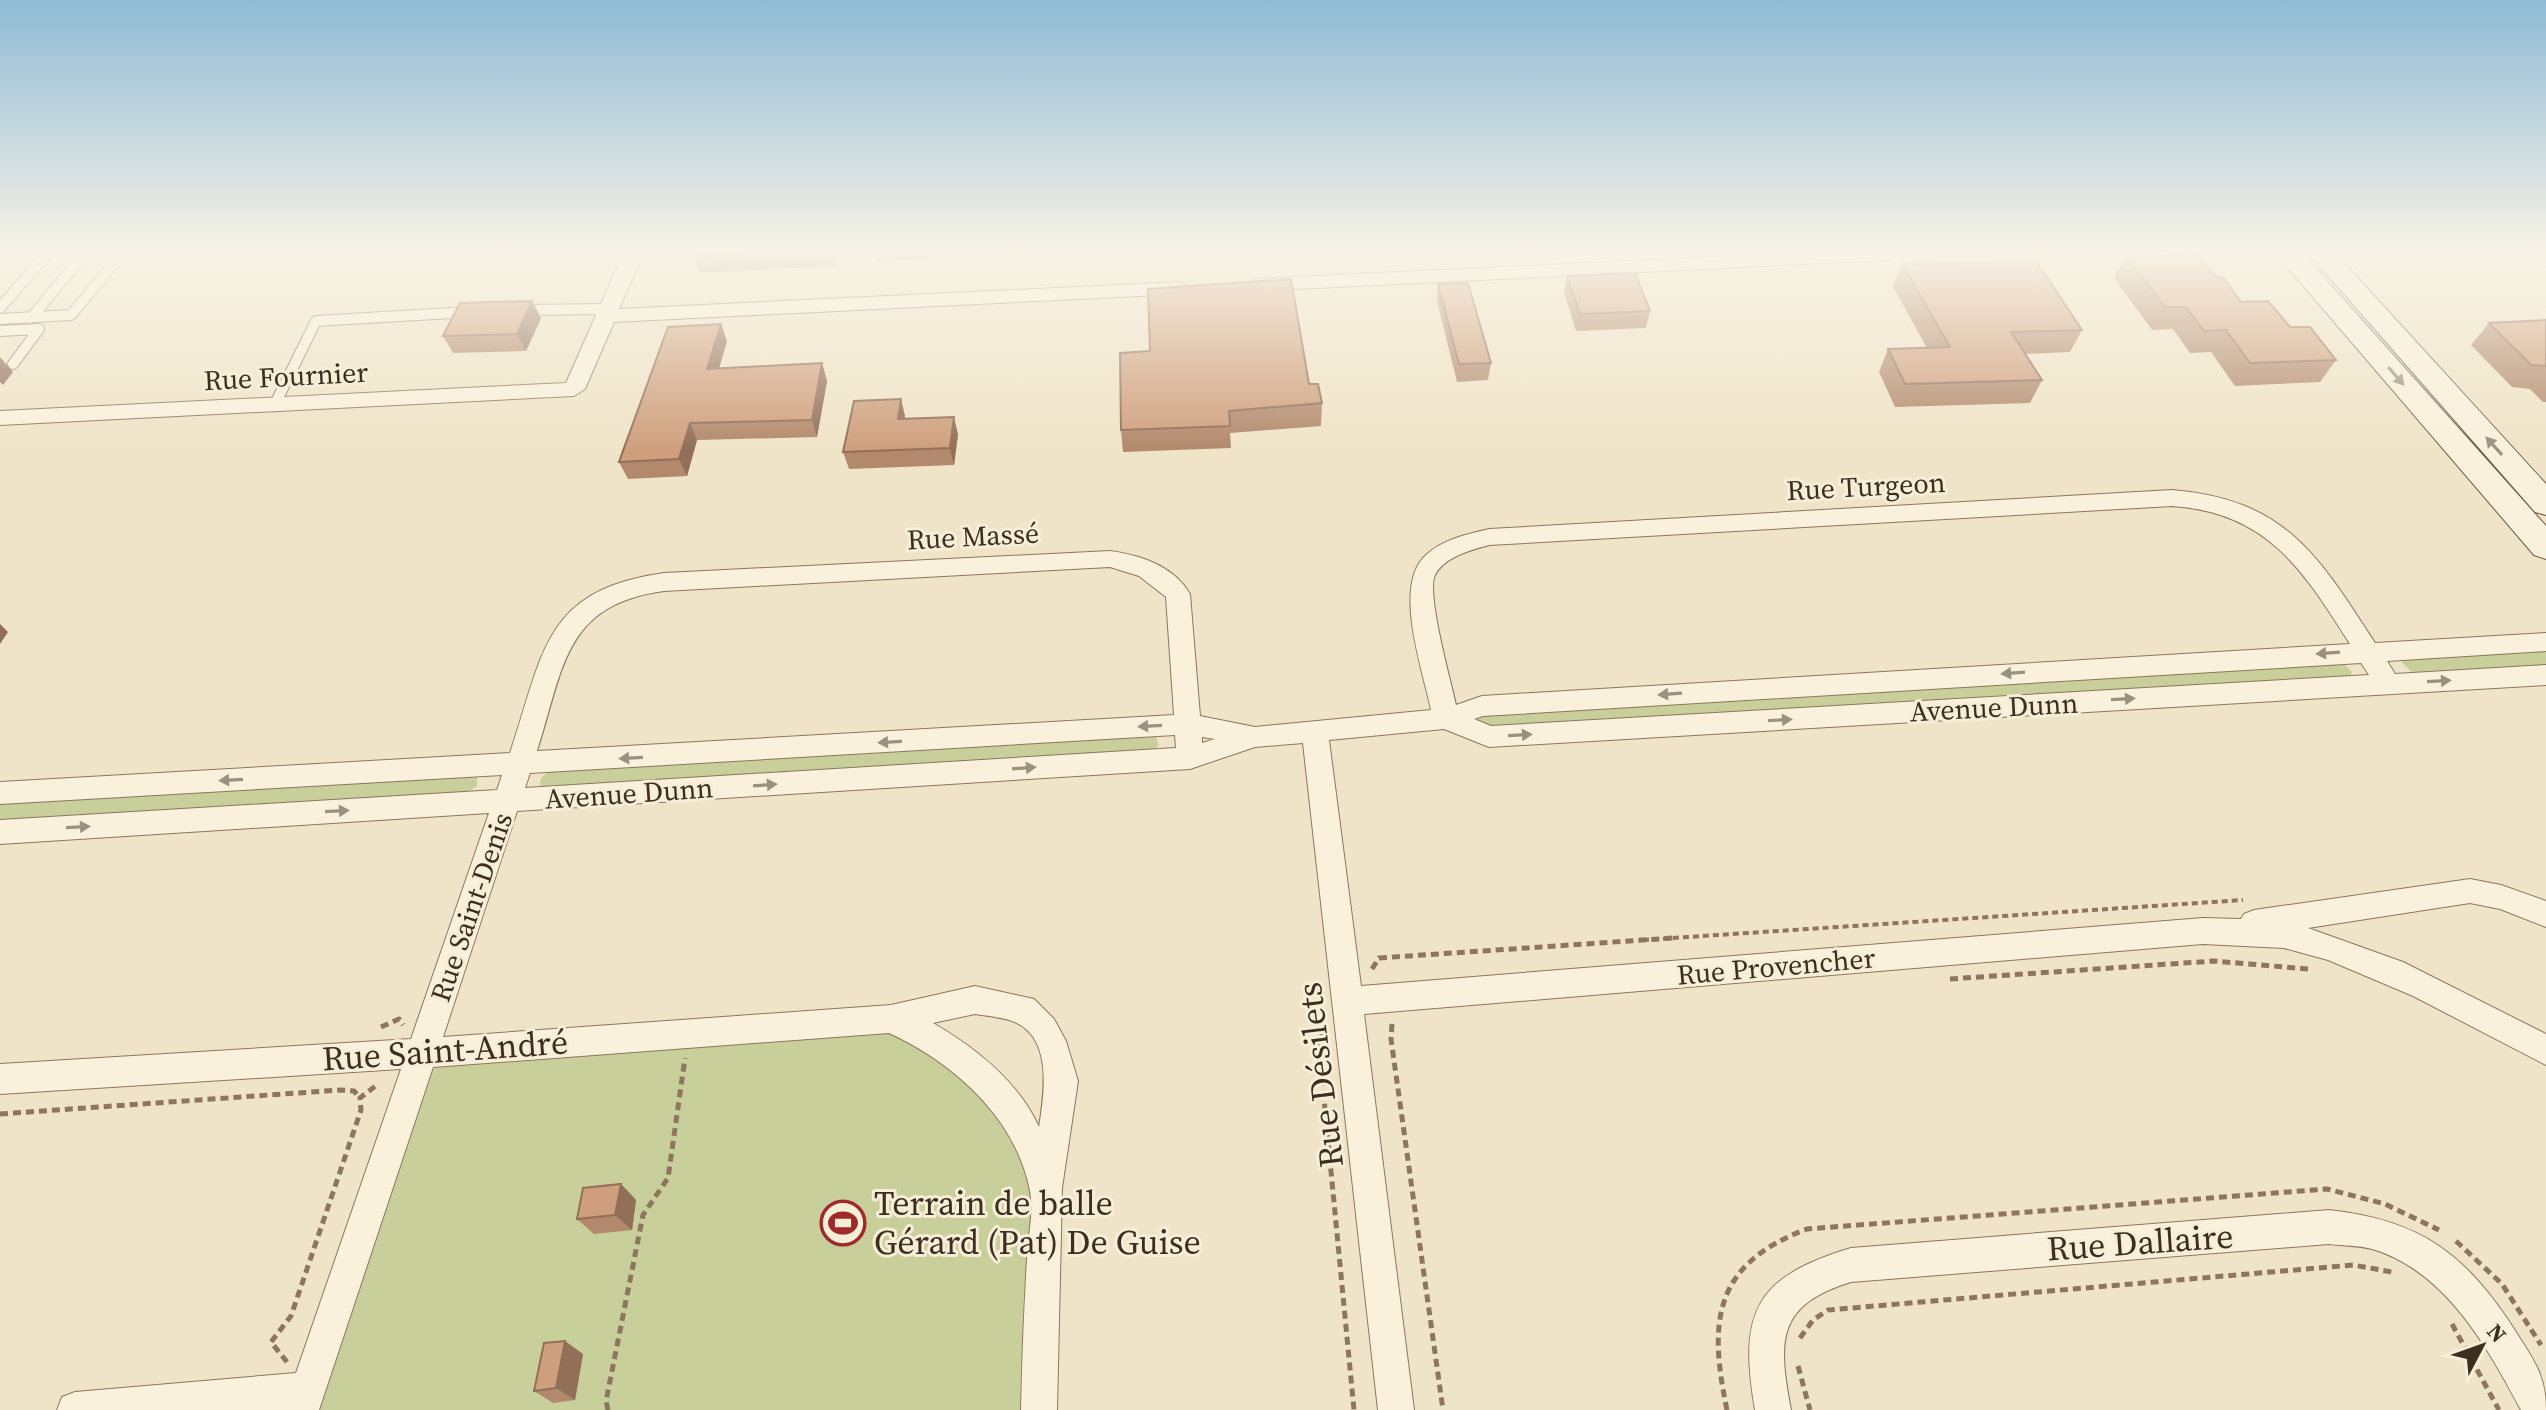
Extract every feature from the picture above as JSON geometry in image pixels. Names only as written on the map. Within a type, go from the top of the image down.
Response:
[{"type":"main road","points":[[2347,320],[2546,547]]},
{"type":"main road","points":[[2381,320],[2546,504]]},
{"type":"street","name":"Rue Fournier","points":[[0,418],[574,389],[603,320]]},
{"type":"street","name":"Rue Turgeon","points":[[1446,719],[1421,585],[1422,577],[1431,564],[1458,545],[1489,537],[2199,499],[2232,508],[2273,529],[2297,554],[2388,684]]},
{"type":"street","name":"Rue Massé","points":[[598,599],[627,586],[664,582],[1110,559],[1136,563],[1158,573],[1178,594],[1190,758]]},
{"type":"street","name":"Rue Saint-Denis","points":[[304,1400],[559,646],[571,621],[598,599]]},
{"type":"street","name":"Avenue Dunn","points":[[0,832],[1190,758],[1255,737],[1446,719],[1482,706],[2546,642]]},
{"type":"street","name":"Avenue Dunn","points":[[1446,719],[1489,737],[2546,675]]},
{"type":"street","name":"Avenue Dunn","points":[[0,793],[1189,724],[1255,737]]},
{"type":"street","name":"Rue Désilets","points":[[1315,731],[1350,1001],[1396,1410]]},
{"type":"street","name":"Rue Provencher","points":[[1350,1001],[2203,931],[2470,891],[2513,901],[2546,914]]},
{"type":"street","name":"Rue Provencher","points":[[2203,931],[2293,937],[2385,968],[2446,995],[2546,1050]]},
{"type":"street","name":"Rue Saint-André","points":[[0,1079],[688,1036],[891,1019],[975,1000],[1023,1009],[1043,1029],[1055,1051],[1062,1081],[1046,1191],[1039,1410]]},
{"type":"street","name":"Rue Saint-André","points":[[891,1019],[922,1032],[995,1090],[1028,1132],[1046,1191]]},
{"type":"street","name":"Rue Dallaire","points":[[1773,1410],[1763,1337],[1783,1296],[1816,1273],[1851,1265],[2329,1227],[2373,1232],[2428,1257],[2479,1303],[2541,1410]]},
{"type":"street","points":[[75,1410],[304,1400]]},
{"type":"lane","points":[[275,404],[316,321],[336,320]]},
{"type":"lane","points":[[0,331],[39,329],[13,364]]},
{"type":"path","points":[[1350,1001],[1318,1036],[1354,1410]]},
{"type":"path","points":[[1392,1024],[1391,1039],[1443,1410]]},
{"type":"path","points":[[608,1410],[606,1401],[643,1215],[668,1178],[688,1036]]},
{"type":"path","points":[[360,1098],[384,1079]]},
{"type":"path","points":[[0,1114],[349,1090],[360,1098],[361,1110],[291,1316],[271,1342],[304,1400]]},
{"type":"path","points":[[1797,1342],[1813,1320],[1828,1310],[2353,1265],[2382,1269],[2406,1277]]},
{"type":"path","points":[[2444,1312],[2499,1410]]},
{"type":"path","points":[[1797,1361],[1810,1410]]},
{"type":"green space","points":[[2546,650],[2546,666],[2414,674],[2402,663],[2403,659]]},
{"type":"green space","points":[[2343,663],[2352,672],[2349,678],[1486,732],[1476,721],[1478,716]]},
{"type":"green space","points":[[1155,735],[1159,745],[1151,752],[545,790],[540,785],[541,778],[550,770]]},
{"type":"green space","points":[[477,776],[477,786],[466,793],[0,823],[0,804],[4,802]]},
{"type":"green space","points":[[891,1019],[977,1072],[1046,1191],[1039,1410],[301,1410],[421,1051]]},
{"type":"building","points":[[451,320],[523,320],[517,334],[443,336]]},
{"type":"building","points":[[1149,320],[1298,320],[1309,384],[1318,384],[1322,403],[1229,411],[1230,426],[1121,430],[1120,353],[1150,351]]},
{"type":"building","points":[[1447,320],[1479,320],[1491,363],[1459,364]]},
{"type":"building","points":[[1934,320],[2075,320],[2082,330],[2011,332],[2042,380],[1905,384],[1888,349],[1950,347]]},
{"type":"building","points":[[2196,320],[2284,320],[2290,327],[2310,327],[2336,360],[2250,363],[2226,330],[2204,331]]},
{"type":"building","points":[[2546,320],[2546,366],[2531,365],[2489,323]]},
{"type":"building","points":[[721,324],[707,369],[822,363],[812,420],[690,423],[679,459],[619,462],[668,327]]},
{"type":"building","points":[[901,399],[898,419],[954,417],[950,448],[843,452],[854,401]]},
{"type":"building","points":[[621,1184],[615,1215],[577,1219],[583,1188]]},
{"type":"building","points":[[565,1341],[556,1388],[534,1391],[544,1343]]},
{"type":"place","name":"Terrain de balle Gérard (Pat) De Guise","points":[[843,1223]]}]
